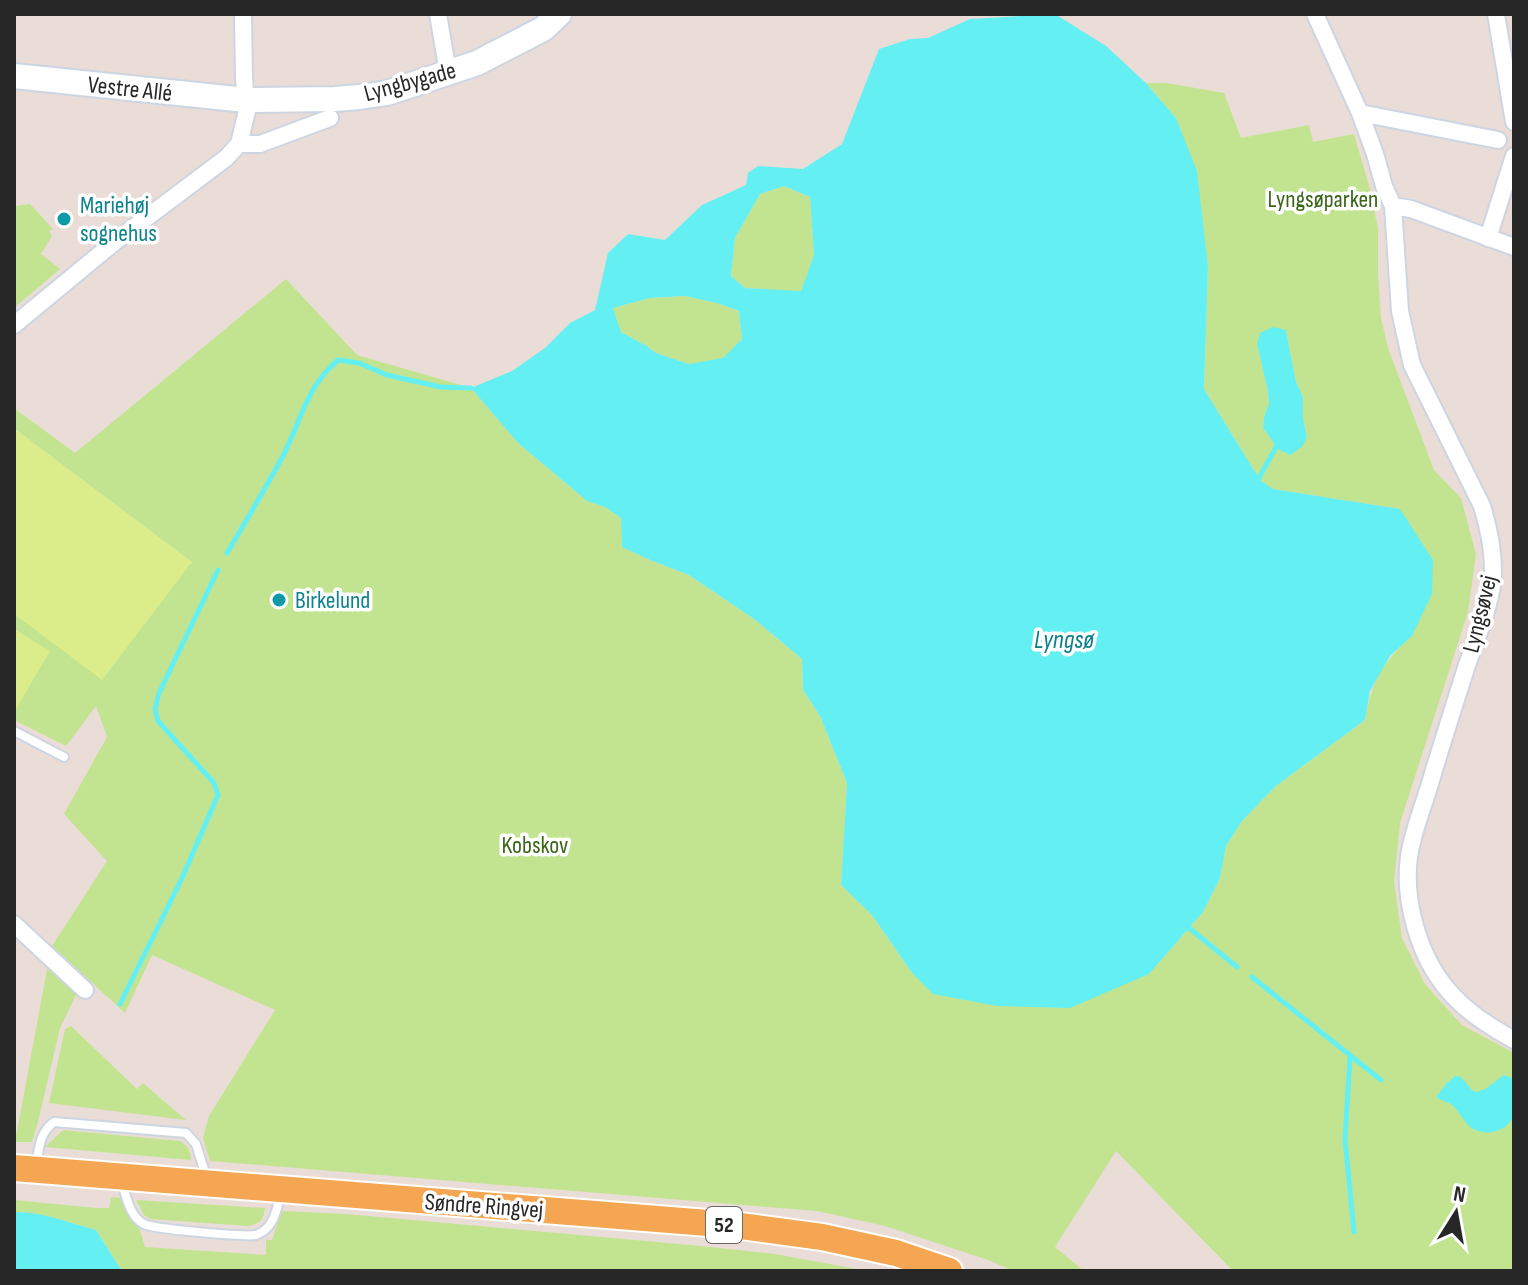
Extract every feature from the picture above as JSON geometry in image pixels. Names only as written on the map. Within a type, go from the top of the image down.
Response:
[{"type":"main road","name":"Søndre Ringvej","points":[[25,1168],[733,1225],[822,1237],[896,1253],[949,1271]]},
{"type":"street","points":[[14,325],[117,240],[226,158],[239,144],[247,111],[243,14]]},
{"type":"street","points":[[438,14],[448,73]]},
{"type":"street","name":"Lyngbygade","points":[[246,100],[320,100],[387,93],[477,63],[543,29],[559,14]]},
{"type":"street","name":"Lyngsøvej","points":[[1315,14],[1360,113],[1393,206],[1400,311],[1412,365],[1482,506],[1492,558],[1493,578],[1488,603],[1451,713],[1409,855],[1408,892],[1423,950],[1446,988],[1481,1021],[1514,1040]]},
{"type":"street","points":[[1496,14],[1514,122]]},
{"type":"street","name":"Vestre Allé","points":[[14,76],[246,100]]},
{"type":"street","points":[[1360,113],[1498,140]]},
{"type":"street","points":[[239,144],[260,144],[330,118]]},
{"type":"street","points":[[1488,238],[1514,156]]},
{"type":"street","points":[[1393,206],[1411,209],[1514,247]]},
{"type":"street","points":[[14,924],[85,990]]},
{"type":"lane","points":[[14,731],[64,757]]},
{"type":"lane","points":[[25,1168],[47,1127],[54,1122],[186,1133],[196,1144],[209,1183]]},
{"type":"lane","points":[[120,1176],[130,1209],[144,1225],[186,1231],[255,1235],[272,1222],[282,1190]]},
{"type":"green space","name":"Kobskov","points":[[1146,83],[1167,83],[1224,93],[1241,138],[1309,125],[1313,142],[1354,134],[1378,229],[1381,318],[1388,348],[1434,470],[1461,498],[1476,554],[1468,612],[1400,823],[1394,882],[1402,938],[1425,984],[1462,1025],[1514,1053],[1514,1271],[1233,1271],[1116,1151],[1055,1247],[1084,1271],[1014,1271],[885,1226],[817,1211],[210,1161],[203,1138],[209,1116],[275,1010],[152,955],[125,1013],[52,946],[107,861],[64,814],[107,737],[96,706],[66,746],[14,720],[14,408],[75,453],[286,279],[357,355],[471,388],[518,443],[587,501],[605,507],[621,518],[623,547],[689,575],[754,619],[802,659],[803,690],[820,716],[847,783],[841,885],[872,915],[912,973],[1149,974],[1203,912],[1220,878],[1226,846],[1242,821],[1276,786],[1365,720],[1380,673],[1412,636],[1400,509],[1273,489],[1260,480],[1204,389],[1208,266],[1176,118]],"holes":[[[1286,330],[1296,382],[1303,397],[1307,437],[1278,449],[1263,428],[1269,404],[1257,344]]]},
{"type":"green space","points":[[784,186],[810,197],[814,255],[801,292],[745,288],[731,276],[735,238],[760,194]]},
{"type":"green space","points":[[30,204],[53,229],[49,231],[52,236],[41,254],[60,269],[14,308],[14,206]]},
{"type":"green space","points":[[685,296],[739,311],[742,339],[723,359],[689,364],[656,353],[621,332],[612,308],[650,298]]},
{"type":"green space","points":[[14,428],[192,562],[102,680],[14,614]]},
{"type":"green space","points":[[14,629],[50,651],[15,711],[14,710]]},
{"type":"green space","points":[[48,964],[78,991],[60,1028],[32,1142],[15,1142]]},
{"type":"green space","points":[[71,1026],[137,1089],[143,1083],[186,1120],[49,1103],[65,1029]]},
{"type":"green space","points":[[63,1130],[180,1141],[188,1149],[191,1160],[45,1147]]},
{"type":"green space","points":[[111,1197],[121,1198],[139,1227],[145,1247],[266,1255],[266,1240],[272,1240],[282,1211],[701,1246],[775,1254],[868,1271],[122,1271],[96,1230],[45,1215],[14,1212],[14,1200],[109,1208]]},
{"type":"green space","points":[[136,1200],[265,1208],[260,1221],[248,1226],[150,1219],[144,1215]]},
{"type":"green space","points":[[294,1201],[748,1237],[778,1244],[292,1204]]},
{"type":"water","name":"Lyngsø","points":[[1055,14],[1106,46],[1146,83],[1176,118],[1197,171],[1208,266],[1204,389],[1260,480],[1273,489],[1400,509],[1433,560],[1432,594],[1412,636],[1390,656],[1370,691],[1365,720],[1276,786],[1242,821],[1226,846],[1220,878],[1203,912],[1149,974],[1070,1008],[997,1006],[933,994],[912,973],[872,915],[841,885],[847,783],[820,716],[803,690],[802,659],[754,619],[689,575],[622,547],[621,518],[605,507],[587,501],[518,443],[471,388],[512,371],[545,348],[570,323],[595,310],[608,253],[628,234],[665,240],[702,205],[746,185],[748,173],[758,166],[803,169],[842,144],[879,49],[910,39],[928,38],[970,19]],"holes":[[[784,186],[810,197],[814,255],[801,291],[745,288],[731,276],[735,238],[760,194]],[[685,296],[739,311],[742,339],[723,358],[689,364],[656,353],[621,332],[613,308],[650,298]]]},
{"type":"water","points":[[1273,327],[1286,330],[1296,382],[1303,397],[1307,437],[1302,447],[1290,455],[1278,449],[1263,428],[1269,404],[1257,344],[1260,333]]},
{"type":"water","points":[[1504,1075],[1514,1079],[1515,1108],[1509,1123],[1493,1132],[1474,1129],[1453,1106],[1436,1097],[1455,1076],[1461,1077],[1476,1092],[1484,1090]]},
{"type":"water","points":[[14,1212],[45,1215],[96,1230],[122,1271],[14,1271]]},
{"type":"waterway","points":[[227,553],[283,456],[311,393],[338,360],[359,363],[387,375],[441,387],[471,388]]},
{"type":"waterway","points":[[1259,478],[1276,447]]},
{"type":"waterway","points":[[120,1004],[182,878],[218,795],[214,783],[158,721],[155,709],[159,693],[218,570]]},
{"type":"waterway","points":[[1189,928],[1237,967]]},
{"type":"waterway","points":[[1252,977],[1381,1080]]},
{"type":"waterway","points":[[1350,1057],[1345,1140],[1354,1232]]},
{"type":"place","name":"Mariehøj sognehus","points":[[64,219]]},
{"type":"place","name":"Birkelund","points":[[279,600]]},
{"type":"park label","name":"Lyngsøparken","points":[[1323,199]]}]
